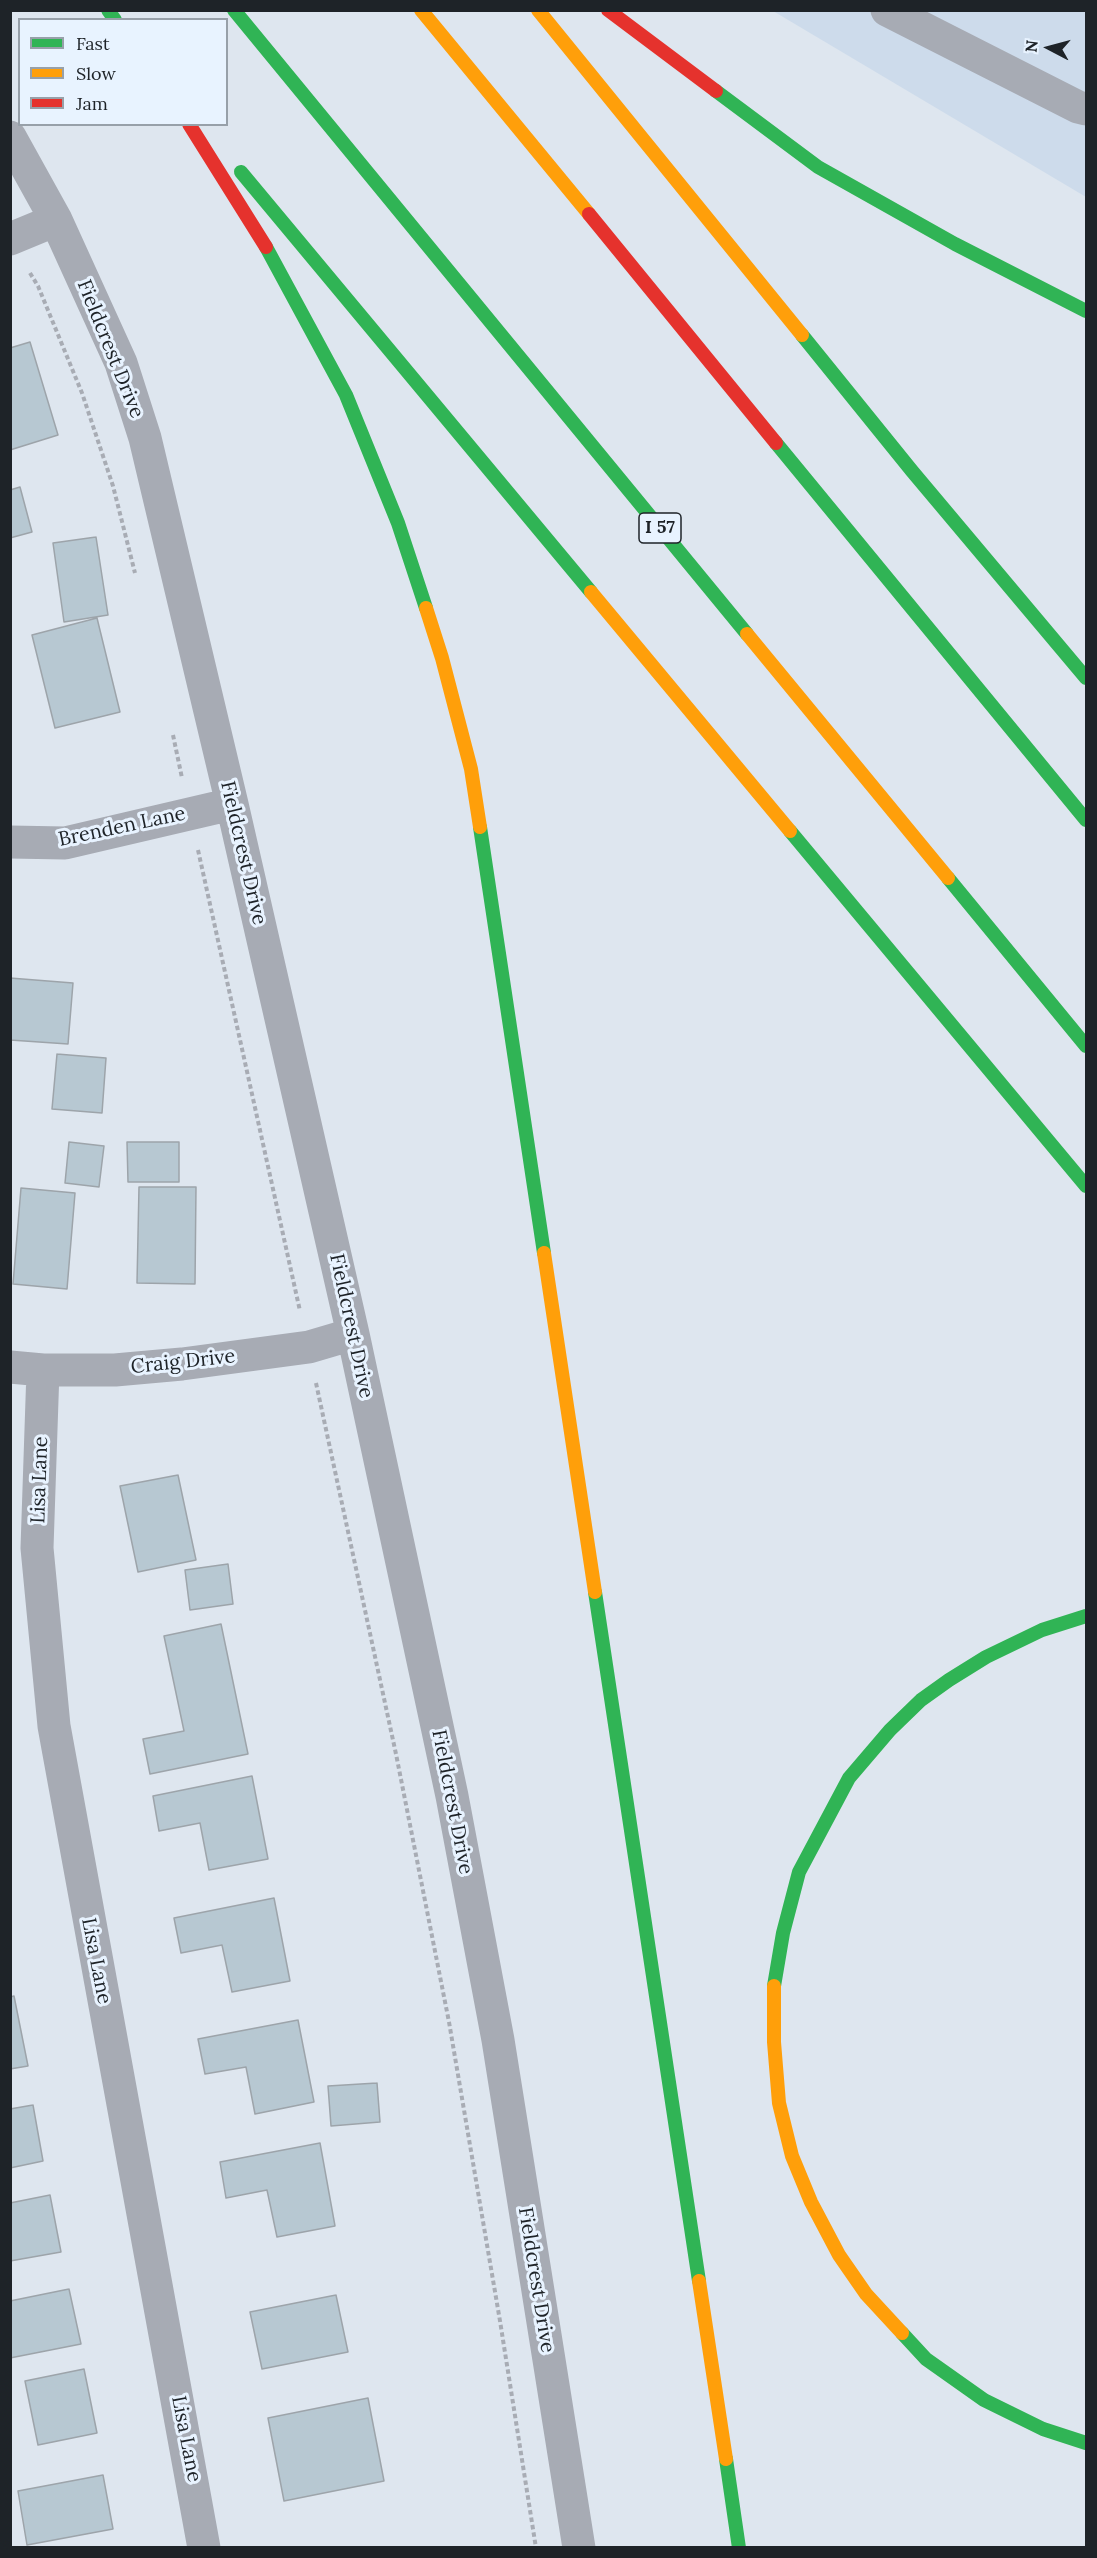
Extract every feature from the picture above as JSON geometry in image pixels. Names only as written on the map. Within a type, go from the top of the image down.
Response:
[{"type":"highway","name":"I 57","points":[[234,10],[1086,1046]]},
{"type":"highway","points":[[421,10],[1086,820]]},
{"type":"highway","points":[[538,10],[912,471],[1086,678]]},
{"type":"highway","points":[[608,10],[818,167],[955,244],[1086,311]]},
{"type":"highway","points":[[190,126],[254,225],[346,395],[398,523],[442,658],[471,770],[740,2547]]},
{"type":"highway","points":[[203,126],[1086,1186]]},
{"type":"highway","points":[[1086,1616],[1042,1630],[986,1657],[949,1680],[921,1701],[890,1730],[849,1778],[799,1872],[783,1932],[774,1982],[774,2042],[780,2103],[792,2156],[811,2202],[839,2255],[866,2295],[926,2359],[984,2400],[1042,2429],[1086,2443]]},
{"type":"street","points":[[887,10],[1086,109]]},
{"type":"street","name":"Fieldcrest Drive","points":[[10,137],[56,220],[121,363],[145,438],[232,804],[353,1334],[452,1796],[498,2040],[579,2547]]},
{"type":"street","points":[[10,239],[56,220]]},
{"type":"street","name":"Brenden Lane","points":[[10,842],[65,843],[232,804]]},
{"type":"street","name":"Craig Drive","points":[[10,1367],[43,1370],[115,1370],[182,1364],[309,1347],[353,1334]]},
{"type":"street","name":"Lisa Lane","points":[[43,1370],[38,1548],[54,1726],[204,2547]]},
{"type":"shaded area","points":[[773,11],[1086,11],[1086,197]]},
{"type":"building","points":[[30,342],[58,435],[10,450],[10,348]]},
{"type":"building","points":[[20,487],[32,532],[10,538],[10,490]]},
{"type":"building","points":[[96,537],[108,615],[64,622],[53,543]]},
{"type":"building","points":[[97,618],[120,712],[55,728],[32,635]]},
{"type":"building","points":[[10,978],[73,983],[68,1044],[10,1040]]},
{"type":"building","points":[[57,1054],[106,1058],[102,1113],[52,1109]]},
{"type":"building","points":[[69,1142],[104,1146],[99,1187],[65,1183]]},
{"type":"building","points":[[127,1142],[179,1142],[179,1182],[128,1182]]},
{"type":"building","points":[[139,1187],[196,1187],[195,1284],[137,1283]]},
{"type":"building","points":[[21,1188],[75,1193],[67,1289],[13,1284]]},
{"type":"building","points":[[178,1475],[196,1560],[138,1572],[120,1486]]},
{"type":"building","points":[[228,1564],[233,1604],[190,1610],[185,1570]]},
{"type":"building","points":[[221,1624],[248,1754],[150,1774],[143,1739],[184,1731],[164,1636]]},
{"type":"building","points":[[252,1776],[268,1859],[209,1870],[200,1823],[159,1831],[153,1796]]},
{"type":"building","points":[[274,1898],[290,1981],[232,1992],[222,1945],[181,1953],[174,1918]]},
{"type":"building","points":[[14,1996],[28,2066],[10,2069],[10,1997]]},
{"type":"building","points":[[298,2020],[314,2102],[255,2114],[246,2067],[205,2074],[198,2039]]},
{"type":"building","points":[[377,2083],[380,2122],[331,2126],[328,2086]]},
{"type":"building","points":[[33,2105],[43,2161],[10,2168],[10,2109]]},
{"type":"building","points":[[320,2143],[335,2226],[277,2237],[267,2190],[226,2198],[220,2162]]},
{"type":"building","points":[[50,2195],[61,2252],[10,2261],[10,2203]]},
{"type":"building","points":[[69,2289],[81,2344],[10,2358],[10,2301]]},
{"type":"building","points":[[336,2295],[348,2352],[262,2369],[250,2312]]},
{"type":"building","points":[[84,2369],[97,2433],[38,2445],[25,2381]]},
{"type":"building","points":[[368,2398],[384,2481],[284,2501],[268,2418]]},
{"type":"building","points":[[103,2475],[113,2529],[27,2545],[18,2491]]},
{"type":"traffic: fast","points":[[108,10],[114,18]]},
{"type":"traffic: fast","points":[[234,10],[747,634]]},
{"type":"traffic: fast","points":[[716,91],[818,167],[955,244],[1086,311]]},
{"type":"traffic: fast","points":[[241,172],[591,592]]},
{"type":"traffic: fast","points":[[266,247],[346,395],[398,523],[426,608]]},
{"type":"traffic: fast","points":[[802,335],[912,471],[1086,678]]},
{"type":"traffic: fast","points":[[776,443],[1086,820]]},
{"type":"traffic: fast","points":[[480,827],[544,1253]]},
{"type":"traffic: fast","points":[[790,831],[1086,1186]]},
{"type":"traffic: fast","points":[[948,878],[1086,1046]]},
{"type":"traffic: fast","points":[[595,1592],[699,2281]]},
{"type":"traffic: fast","points":[[774,1986],[783,1933],[799,1872],[849,1778],[890,1730],[921,1700],[949,1680],[986,1657],[1042,1630],[1086,1616]]},
{"type":"traffic: fast","points":[[902,2333],[926,2359],[984,2400],[1043,2429],[1086,2443]]},
{"type":"traffic: fast","points":[[726,2459],[739,2548]]},
{"type":"traffic: slow","points":[[421,10],[589,214]]},
{"type":"traffic: slow","points":[[538,10],[802,335]]},
{"type":"traffic: slow","points":[[591,592],[790,831]]},
{"type":"traffic: slow","points":[[426,608],[442,658],[471,769],[480,827]]},
{"type":"traffic: slow","points":[[747,634],[948,878]]},
{"type":"traffic: slow","points":[[544,1253],[595,1592]]},
{"type":"traffic: slow","points":[[774,1986],[774,2042],[779,2103],[792,2156],[811,2202],[839,2255],[866,2294],[902,2333]]},
{"type":"traffic: slow","points":[[699,2281],[726,2459]]},
{"type":"traffic: jam","points":[[608,10],[716,91]]},
{"type":"traffic: jam","points":[[190,126],[266,247]]},
{"type":"traffic: jam","points":[[589,214],[776,443]]}]
